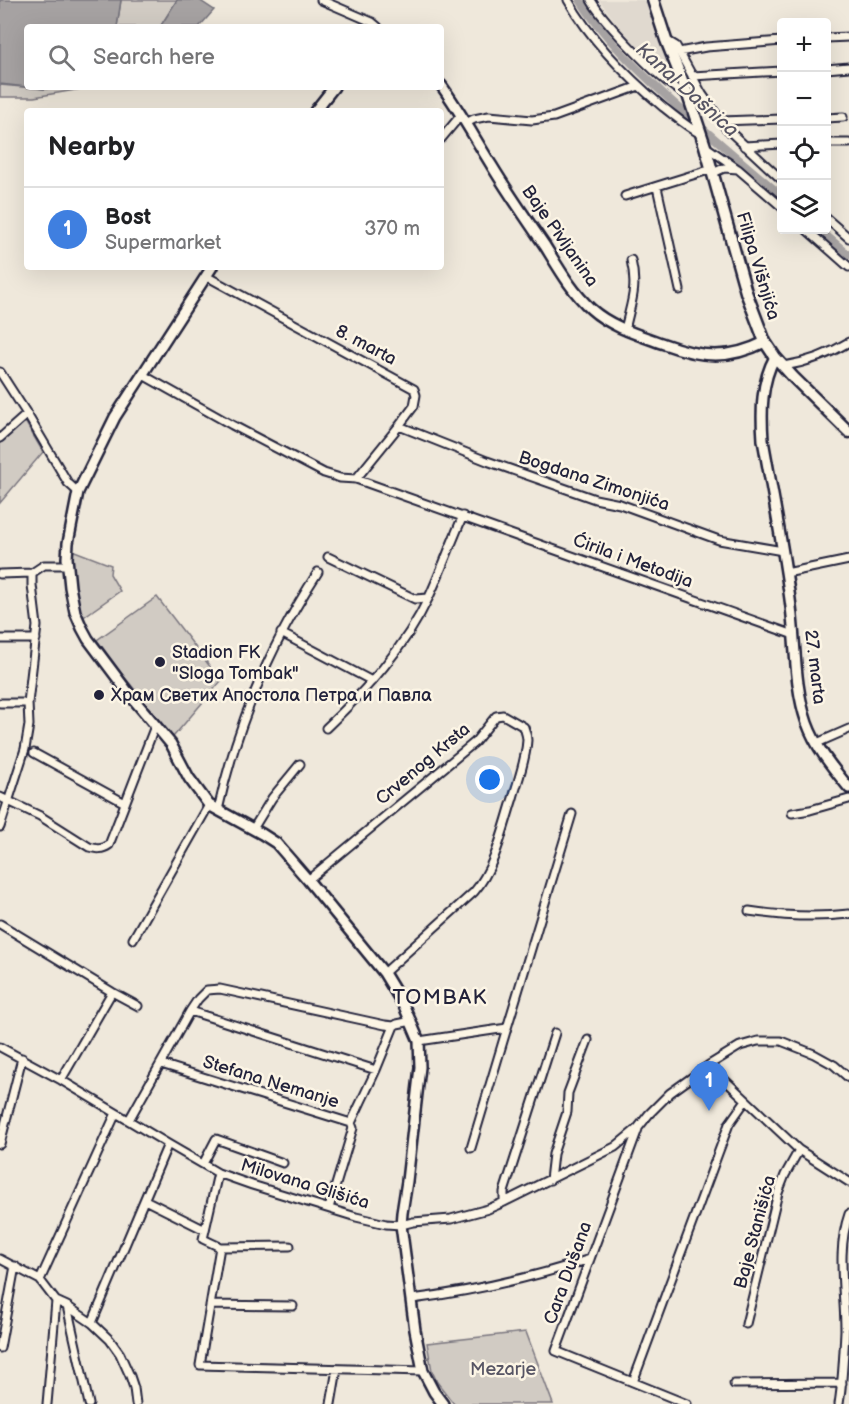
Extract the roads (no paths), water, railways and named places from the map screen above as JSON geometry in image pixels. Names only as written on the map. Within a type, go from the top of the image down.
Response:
[{"type":"main road","name":"Filipa Višnjića","points":[[653,0],[705,146],[746,292],[765,342],[775,357],[849,432]]},
{"type":"street","points":[[321,0],[374,24]]},
{"type":"street","points":[[568,0],[610,57],[682,123],[701,134]]},
{"type":"street","points":[[591,0],[615,31],[667,81],[688,95],[702,94]]},
{"type":"street","points":[[831,38],[849,37]]},
{"type":"street","points":[[666,40],[676,46],[702,94],[721,122],[777,176]]},
{"type":"street","points":[[679,52],[706,47],[777,41]]},
{"type":"street","points":[[831,69],[849,67]]},
{"type":"street","points":[[692,76],[777,71]]},
{"type":"street","points":[[444,136],[463,119],[489,116],[532,120],[554,117],[639,86]]},
{"type":"street","points":[[317,108],[332,90]]},
{"type":"street","name":"Baje Pivljanina","points":[[444,90],[574,290],[591,309],[625,330],[677,349],[710,356],[749,350],[765,342]]},
{"type":"street","points":[[831,118],[843,117]]},
{"type":"street","points":[[721,122],[777,119]]},
{"type":"street","points":[[831,143],[849,143]]},
{"type":"street","points":[[744,146],[777,144]]},
{"type":"street","points":[[705,146],[738,169],[777,203]]},
{"type":"street","points":[[625,196],[724,168],[738,169]]},
{"type":"street","points":[[657,187],[680,290]]},
{"type":"street","points":[[831,222],[849,238]]},
{"type":"street","points":[[812,234],[849,267]]},
{"type":"street","points":[[625,330],[633,296],[634,275],[631,260]]},
{"type":"street","points":[[210,270],[110,425],[78,492],[68,543],[68,565],[75,612],[82,627],[123,685],[171,744],[189,778],[213,808],[276,843],[384,973],[412,1021],[419,1041],[420,1067],[401,1225],[423,1371],[443,1404]]},
{"type":"street","name":"8. marta","points":[[206,276],[414,389],[416,395],[414,406],[356,479]]},
{"type":"street","points":[[784,366],[819,358],[849,342]]},
{"type":"street","name":"27. marta","points":[[775,357],[763,397],[762,422],[786,573],[798,691],[807,722],[817,743],[849,788]]},
{"type":"street","points":[[0,372],[68,483],[78,492]]},
{"type":"street","name":"Ćirila i Metodija","points":[[143,375],[314,468],[340,478],[356,479],[463,516],[794,635]]},
{"type":"street","points":[[0,438],[27,414]]},
{"type":"street","name":"Bogdana Zimonjića","points":[[399,426],[487,461],[588,496],[620,504],[719,540],[783,551]]},
{"type":"street","points":[[326,728],[372,681],[408,633],[428,598],[463,516]]},
{"type":"street","points":[[328,557],[415,599],[428,598]]},
{"type":"street","points":[[786,573],[849,560]]},
{"type":"street","points":[[0,574],[32,573],[44,565],[68,565]]},
{"type":"street","points":[[0,827],[25,749],[29,725],[28,703],[37,626],[32,573]]},
{"type":"street","points":[[133,939],[213,808],[225,779],[243,719],[267,661],[281,633],[318,573]]},
{"type":"street","points":[[281,633],[372,681]]},
{"type":"street","points":[[0,639],[36,639]]},
{"type":"street","points":[[0,703],[28,703]]},
{"type":"street","name":"Crvenog Krsta","points":[[308,880],[475,742],[496,716],[503,715],[524,727],[527,741],[522,767],[486,876],[474,892],[384,973]]},
{"type":"street","points":[[0,797],[40,816],[89,847],[103,849],[109,844],[156,726]]},
{"type":"street","points":[[817,743],[849,729]]},
{"type":"street","points":[[34,753],[125,803]]},
{"type":"street","points":[[253,829],[281,786],[300,764]]},
{"type":"street","points":[[792,813],[849,799]]},
{"type":"street","points":[[471,1148],[572,814]]},
{"type":"street","points":[[749,911],[797,916],[849,914]]},
{"type":"street","points":[[0,924],[138,1006]]},
{"type":"street","points":[[129,1120],[190,1011],[207,990],[220,989],[394,1026],[412,1021]]},
{"type":"street","points":[[61,1080],[112,992]]},
{"type":"street","points":[[190,1011],[376,1070]]},
{"type":"street","name":"Stefana Nemanje","points":[[161,1064],[351,1123],[394,1026]]},
{"type":"street","points":[[419,1041],[507,1028]]},
{"type":"street","points":[[504,1203],[504,1192],[555,1033]]},
{"type":"street","points":[[550,1180],[553,1154],[567,1112],[568,1093],[588,1040]]},
{"type":"street","points":[[401,1225],[452,1219],[488,1209],[615,1147],[638,1128],[670,1094],[709,1065],[741,1046],[758,1041],[781,1041],[814,1054],[834,1065],[849,1078]]},
{"type":"street","name":"Milovana Glišića","points":[[0,1047],[61,1080],[218,1173],[356,1217],[401,1225]]},
{"type":"street","points":[[0,1144],[22,1058]]},
{"type":"street","points":[[709,1065],[799,1150],[849,1182]]},
{"type":"street","points":[[633,1382],[729,1124],[746,1100]]},
{"type":"street","points":[[40,1280],[116,1113]]},
{"type":"street","points":[[329,1208],[353,1128],[351,1123]]},
{"type":"street","name":"Cara Dušana","points":[[638,1128],[556,1351],[687,1404]]},
{"type":"street","name":"Milovana Glišića","points":[[203,1164],[216,1139],[283,1163]]},
{"type":"street","points":[[92,1323],[168,1144]]},
{"type":"street","name":"Baje Stanišića","points":[[746,1324],[778,1193],[799,1150]]},
{"type":"street","points":[[218,1173],[203,1239],[220,1247],[290,1246]]},
{"type":"street","points":[[145,1200],[205,1230]]},
{"type":"street","points":[[839,1404],[842,1383],[846,1262],[842,1242],[849,1214]]},
{"type":"street","points":[[220,1247],[200,1365],[423,1371]]},
{"type":"street","points":[[0,1259],[40,1280],[56,1301],[92,1323],[110,1340],[120,1354],[134,1388],[136,1404]]},
{"type":"street","points":[[412,1299],[520,1280],[590,1259]]},
{"type":"street","points":[[0,1348],[15,1266]]},
{"type":"street","points":[[47,1404],[56,1301]]},
{"type":"street","points":[[210,1305],[292,1306]]},
{"type":"street","points":[[66,1306],[89,1404]]},
{"type":"street","points":[[331,1404],[337,1369]]},
{"type":"street","points":[[734,1384],[842,1383]]},
{"type":"waterway","name":"Kanal Dašnica","points":[[580,0],[609,39],[642,74],[777,192]]},
{"type":"waterway","name":"Kanal Dašnica","points":[[825,234],[849,255]]},
{"type":"place","name":"Stadion FK \"Sloga Tombak\"","points":[[160,662]]},
{"type":"place","name":"Храм Светих Апостола Петра и Павла","points":[[99,695]]},
{"type":"place","name":"Bost","points":[[709,1111]]},
{"type":"district","name":"TOMBAK","points":[[440,997]]},
{"type":"park label","name":"Mezarje","points":[[503,1369]]}]
